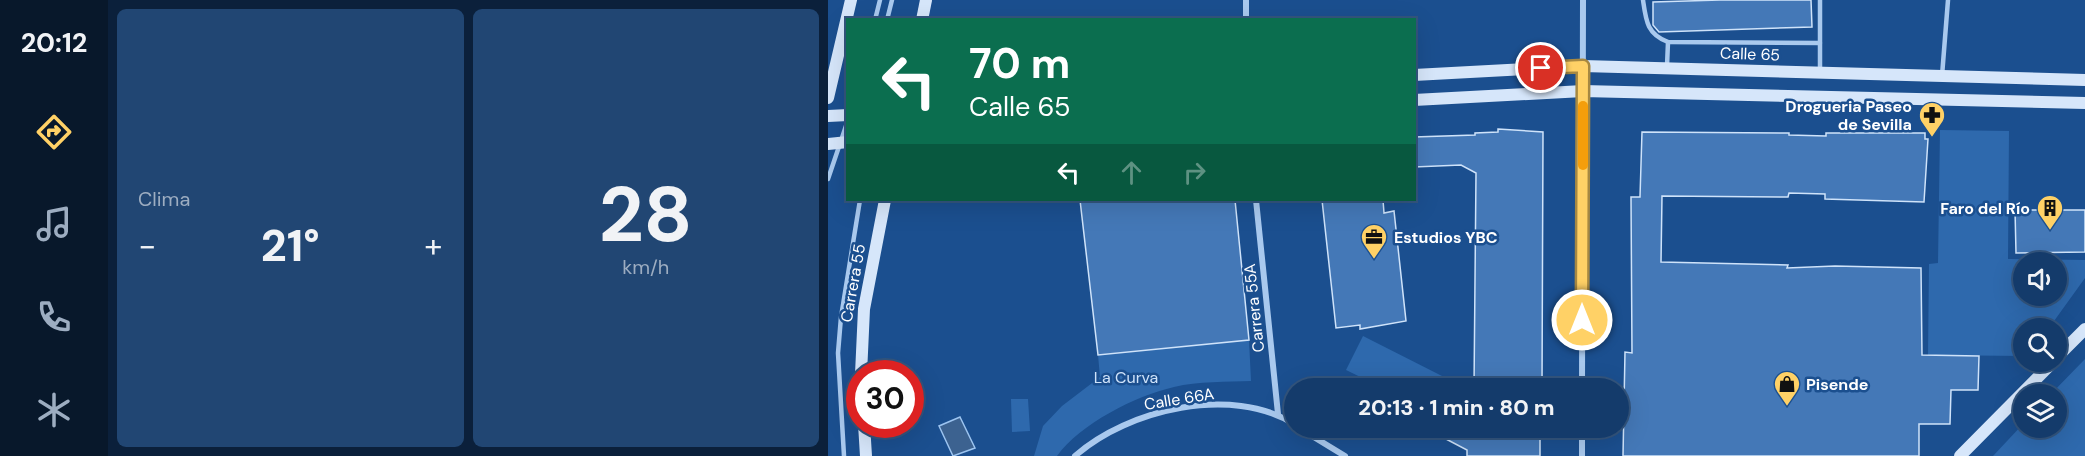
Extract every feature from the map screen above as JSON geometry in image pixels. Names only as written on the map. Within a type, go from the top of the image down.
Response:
[{"type":"street","points":[[847,18],[851,0]]},
{"type":"street","points":[[922,18],[926,0]]},
{"type":"street","points":[[1246,0],[1246,18]]},
{"type":"street","points":[[1582,378],[1583,0]]},
{"type":"street","points":[[828,98],[846,21]]},
{"type":"street","name":"Calle 65","points":[[1416,75],[1583,66],[2085,80]]},
{"type":"street","points":[[1416,100],[1583,91],[2085,103]]},
{"type":"street","points":[[828,116],[846,114]]},
{"type":"street","name":"Carrera 55","points":[[861,360],[862,318],[885,201]]},
{"type":"street","name":"Carrera 55A","points":[[1256,201],[1278,414]]},
{"type":"street","points":[[2067,347],[2085,328]]},
{"type":"street","points":[[1960,456],[2043,372]]},
{"type":"street","name":"Calle 66A","points":[[1075,456],[1101,435],[1129,422],[1168,411],[1230,405],[1278,414],[1284,418]]},
{"type":"street","points":[[1315,438],[1345,456]]},
{"type":"street","points":[[1582,438],[1582,456]]},
{"type":"street","points":[[866,450],[874,456]]},
{"type":"lane","points":[[876,18],[880,0]]},
{"type":"lane","points":[[888,18],[892,0]]},
{"type":"lane","points":[[1643,0],[1647,26],[1654,37],[1668,42],[1821,43]]},
{"type":"lane","points":[[1820,0],[1820,73]]},
{"type":"lane","points":[[1942,76],[1948,0]]},
{"type":"lane","points":[[1667,68],[1668,42]]},
{"type":"lane","points":[[828,179],[838,143],[846,125]]},
{"type":"lane","points":[[844,456],[838,353],[841,317],[860,201]]},
{"type":"green space","points":[[1940,130],[2009,131],[2008,259],[2013,259],[2013,306],[2065,306],[2056,318],[2013,318],[2013,356],[1928,355],[1929,264],[1938,263]]},
{"type":"green space","points":[[2067,260],[2085,260],[2085,278],[2067,303]]},
{"type":"green space","points":[[1363,336],[1442,376],[1441,378],[1362,378],[1346,370]]},
{"type":"green space","name":"La Curva","points":[[1249,340],[1251,381],[1193,384],[1159,391],[1126,404],[1094,422],[1067,444],[1057,456],[1034,456],[1043,426],[1062,406],[1100,377],[1098,355]]},
{"type":"green space","points":[[2085,359],[2085,456],[1993,456],[2013,435],[2013,438],[2067,438],[2067,384],[2061,384]]},
{"type":"green space","points":[[1011,399],[1028,399],[1030,431],[1012,432]]},
{"type":"shaded area","points":[[960,417],[975,448],[953,456],[939,426]]},
{"type":"building","points":[[1811,0],[1812,27],[1659,32],[1653,25],[1653,2]]},
{"type":"building","points":[[1498,129],[1543,132],[1542,378],[1474,378],[1476,173],[1461,165],[1416,167],[1416,137],[1475,135],[1475,133],[1498,132]]},
{"type":"building","points":[[1642,132],[1789,133],[1789,135],[1826,136],[1826,133],[1925,133],[1925,139],[1928,139],[1924,202],[1825,199],[1825,194],[1789,193],[1788,197],[1662,196],[1661,262],[1788,265],[1787,268],[1835,266],[1921,268],[1922,355],[1979,356],[1978,390],[1951,390],[1950,424],[1919,424],[1919,456],[1623,456],[1623,438],[1629,438],[1629,378],[1624,378],[1625,352],[1632,353],[1631,197],[1640,197]]},
{"type":"building","points":[[1080,201],[1235,201],[1249,340],[1098,355]]},
{"type":"building","points":[[1322,201],[1383,201],[1384,213],[1394,211],[1406,321],[1360,329],[1360,325],[1336,328]]},
{"type":"building","name":"Faro del Río","points":[[2015,210],[2085,210],[2085,252],[2016,252]]},
{"type":"building","points":[[1444,438],[1540,438],[1540,456],[1467,456],[1467,450]]},
{"type":"slow traffic","points":[[1583,106],[1583,165]]},
{"type":"place","name":"Drogueria Paseo de Sevilla","points":[[1932,138]]},
{"type":"place","name":"Faro del Río","points":[[2050,231]]},
{"type":"place","name":"Estudios YBC","points":[[1374,260]]},
{"type":"place","name":"Pisende","points":[[1787,407]]},
{"type":"route","points":[[1541,68],[1583,66],[1582,320]]}]
